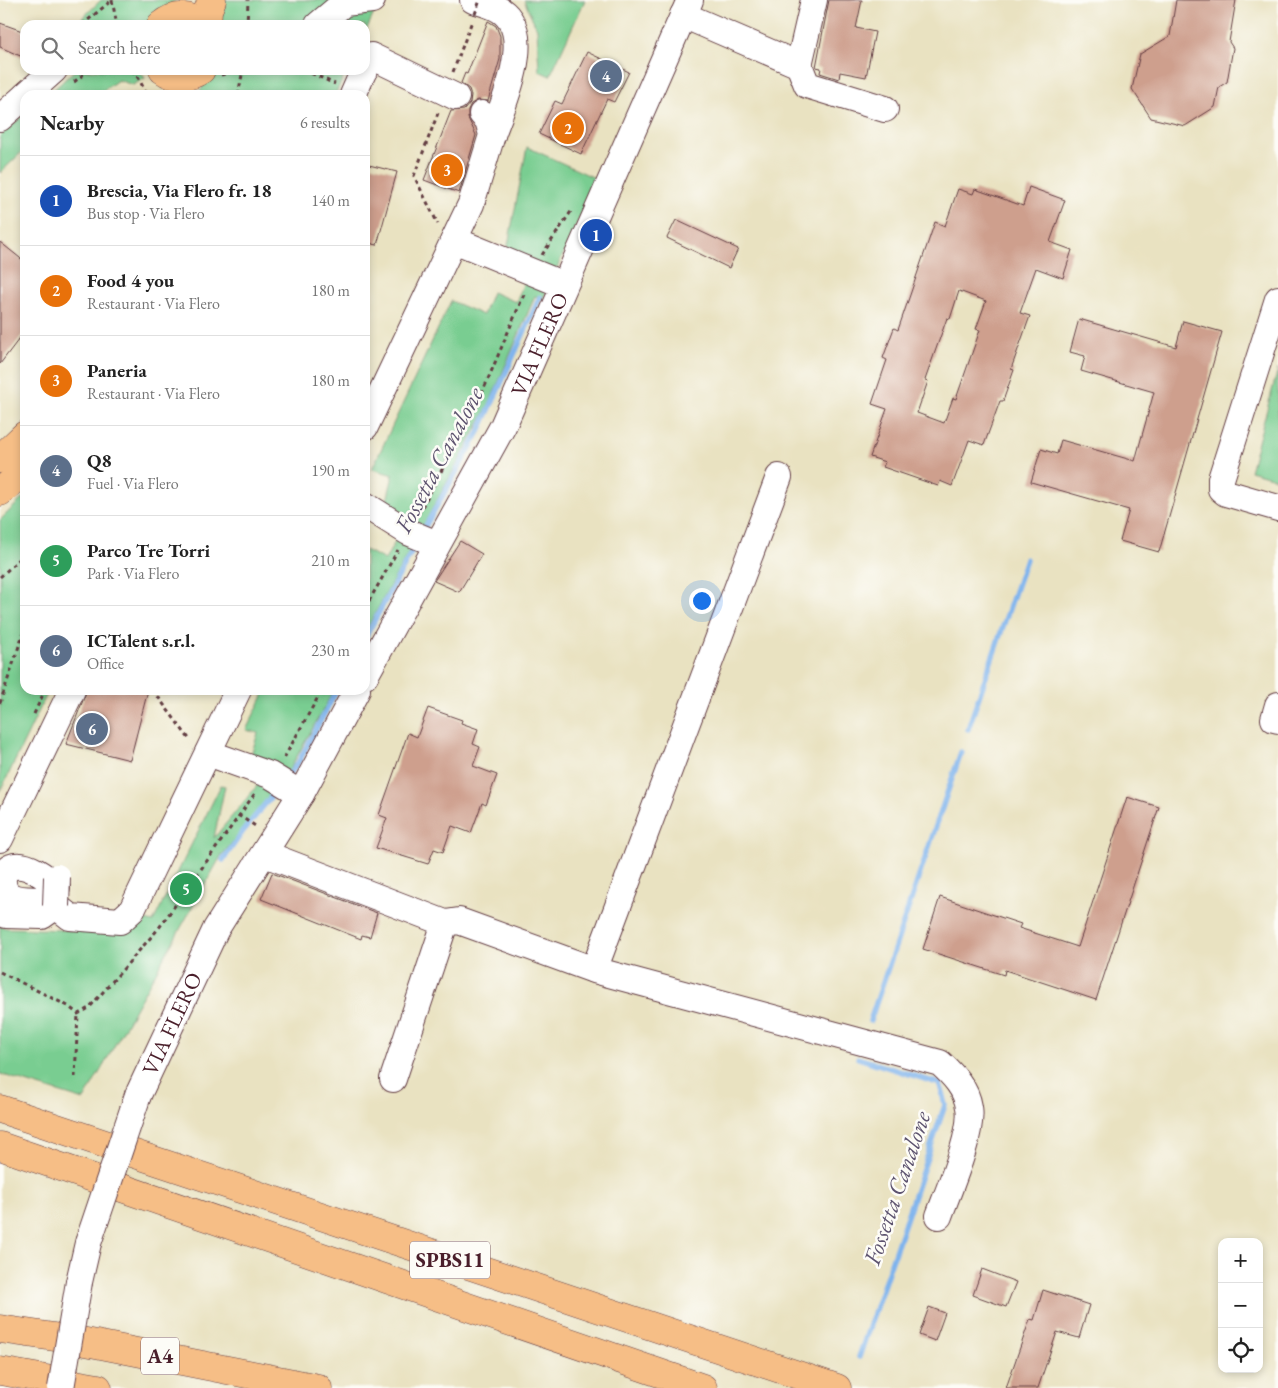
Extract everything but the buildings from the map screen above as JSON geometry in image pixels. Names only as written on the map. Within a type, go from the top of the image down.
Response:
[{"type":"main road","points":[[206,20],[212,0]]},
{"type":"main road","points":[[173,14],[195,20]]},
{"type":"main road","points":[[165,79],[188,75]]},
{"type":"main road","points":[[191,90],[198,75]]},
{"type":"main road","points":[[0,459],[20,440]]},
{"type":"main road","points":[[0,492],[20,475]]},
{"type":"main road","points":[[0,1092],[39,1123]]},
{"type":"main road","points":[[0,1109],[39,1123]]},
{"type":"main road","name":"SPBS11","points":[[39,1123],[837,1388]]},
{"type":"main road","points":[[0,1146],[703,1388]]},
{"type":"main road","name":"A4","points":[[0,1329],[100,1345],[318,1388]]},
{"type":"main road","points":[[0,1371],[98,1388]]},
{"type":"street","points":[[324,20],[344,3],[372,0]]},
{"type":"street","points":[[497,110],[532,42],[526,20],[517,5],[509,0]]},
{"type":"street","points":[[814,0],[799,64],[807,85],[885,109]]},
{"type":"street","points":[[370,416],[471,204],[517,40],[510,19],[495,7],[474,7]]},
{"type":"street","points":[[686,7],[799,64]]},
{"type":"street","name":"VIA FLERO","points":[[370,667],[503,426],[550,275],[686,7]]},
{"type":"street","points":[[370,58],[371,56],[456,97]]},
{"type":"street","points":[[31,90],[48,75]]},
{"type":"street","points":[[344,90],[359,75]]},
{"type":"street","points":[[0,118],[20,100]]},
{"type":"street","points":[[454,240],[550,275]]},
{"type":"street","points":[[433,321],[459,269],[454,240]]},
{"type":"street","points":[[1278,299],[1222,479],[1221,488],[1226,494],[1278,508]]},
{"type":"street","points":[[594,970],[779,477]]},
{"type":"street","points":[[370,508],[408,532],[437,544]]},
{"type":"street","points":[[0,839],[70,695]]},
{"type":"street","points":[[87,901],[19,899],[8,896],[2,886],[2,875],[10,867],[22,865],[50,880],[56,891],[70,917],[120,921],[132,910],[236,695]]},
{"type":"street","name":"VIA FLERO","points":[[62,1388],[79,1282],[88,1243],[138,1095],[216,929],[301,794],[354,695]]},
{"type":"street","points":[[1278,706],[1274,719],[1278,720]]},
{"type":"street","points":[[208,753],[270,775],[301,794]]},
{"type":"street","points":[[264,854],[446,923],[459,920],[594,970],[940,1063],[958,1079],[970,1108],[966,1138],[939,1216]]},
{"type":"street","points":[[0,911],[6,915],[42,916],[56,891]]},
{"type":"street","points":[[393,1080],[446,923]]},
{"type":"path","points":[[88,20],[112,0],[116,20]]},
{"type":"path","points":[[247,20],[248,0]]},
{"type":"path","points":[[474,7],[480,0]]},
{"type":"path","points":[[136,75],[144,90]]},
{"type":"path","points":[[239,90],[242,75]]},
{"type":"path","points":[[314,75],[344,90]]},
{"type":"path","points":[[422,154],[414,176],[444,236],[454,240]]},
{"type":"path","points":[[550,275],[544,249],[576,205]]},
{"type":"path","points":[[370,599],[477,405],[520,306]]},
{"type":"path","points":[[0,577],[20,559]]},
{"type":"path","points":[[0,703],[20,643]]},
{"type":"path","points":[[33,715],[43,695]]},
{"type":"path","points":[[158,695],[196,749],[208,753]]},
{"type":"path","points":[[259,829],[238,815],[290,750],[319,695]]},
{"type":"path","points":[[75,1077],[78,1014]]},
{"type":"green space","points":[[101,0],[176,0],[152,20],[80,20]]},
{"type":"green space","points":[[224,0],[389,0],[375,11],[370,22],[370,20],[218,20]]},
{"type":"green space","points":[[524,0],[585,0],[550,76],[539,71],[537,29]]},
{"type":"green space","points":[[70,75],[142,75],[145,78],[133,85],[118,80],[104,90],[53,90]]},
{"type":"green space","points":[[214,75],[345,75],[337,90],[200,90],[208,79]]},
{"type":"green space","points":[[20,118],[20,154],[0,173],[0,136]]},
{"type":"green space","points":[[527,147],[597,179],[543,299],[535,296],[487,409],[370,623],[370,552],[385,560],[409,516],[386,505],[393,475],[372,469],[451,301],[483,315],[492,292],[516,302],[533,260],[507,250]]},
{"type":"green space","points":[[1278,369],[1278,479],[1250,471]]},
{"type":"green space","points":[[20,501],[20,695],[47,695],[0,792],[0,520]]},
{"type":"green space","points":[[264,695],[331,695],[290,769],[220,858],[84,1100],[0,1074],[0,926],[6,928],[121,932],[141,919],[153,922],[221,785],[225,786],[214,838],[275,764],[251,755],[258,733],[246,730]]},
{"type":"waterway","name":"Fossetta Canalone","points":[[422,532],[479,432],[540,297]]},
{"type":"waterway","name":"Fossetta Canalone","points":[[370,629],[417,542]]},
{"type":"waterway","name":"Fossetta Canalone","points":[[968,729],[1026,559]]},
{"type":"waterway","name":"Fossetta Canalone","points":[[287,777],[298,763],[334,695]]},
{"type":"waterway","name":"Fossetta Canalone","points":[[870,1021],[961,752]]},
{"type":"waterway","name":"Fossetta Canalone","points":[[223,860],[244,830],[278,788]]},
{"type":"waterway","name":"Fossetta Canalone","points":[[858,1058],[940,1084],[945,1105],[859,1357]]},
{"type":"place","name":"Q8","points":[[606,76]]},
{"type":"place","name":"Food 4 you","points":[[568,128]]},
{"type":"place","name":"Paneria","points":[[447,170]]},
{"type":"place","name":"Brescia, Via Flero fr. 18","points":[[596,235]]},
{"type":"place","name":"ICTalent s.r.l.","points":[[92,729]]},
{"type":"place","name":"Parco Tre Torri","points":[[186,889]]}]
